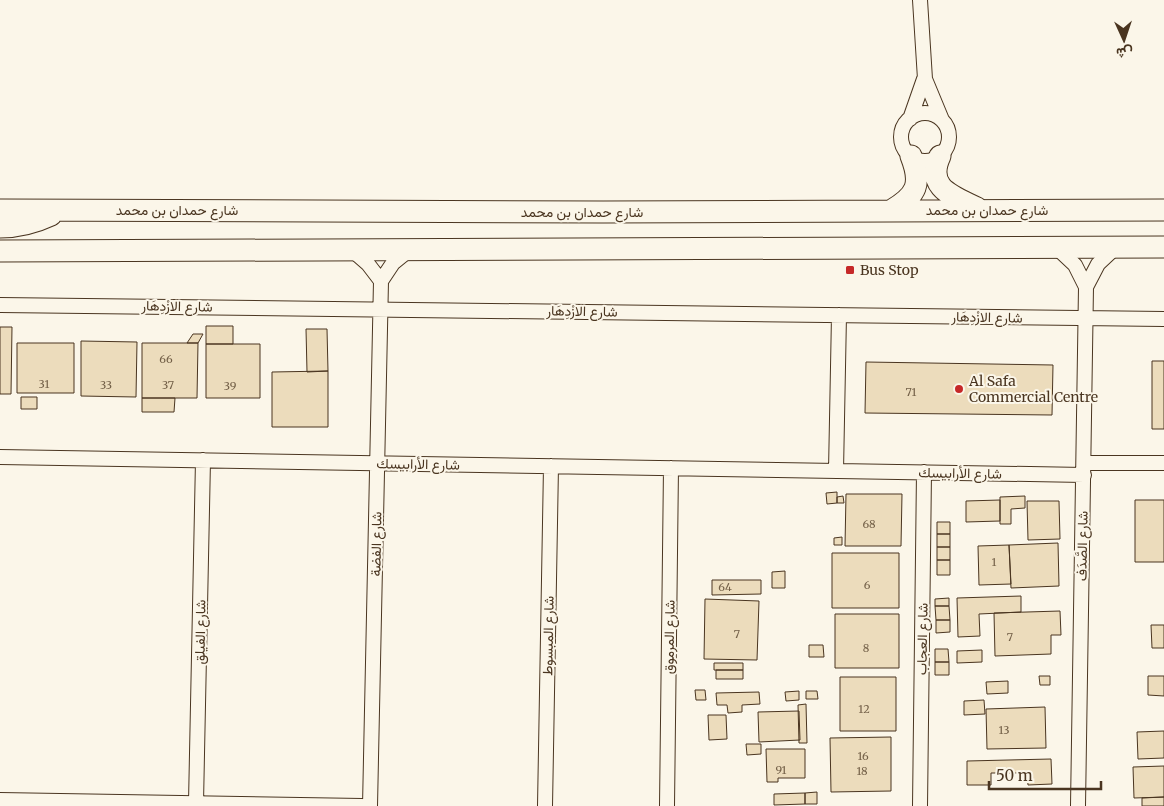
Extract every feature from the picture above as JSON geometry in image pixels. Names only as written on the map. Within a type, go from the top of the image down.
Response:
[{"type":"main road","points":[[892,210],[908,200],[916,187],[916,172],[911,156]]},
{"type":"main road","points":[[940,156],[936,169],[940,186],[956,198],[982,210]]},
{"type":"main road","name":"شارع حمدان بن محمد","points":[[0,210],[1164,210]]},
{"type":"main road","points":[[0,227],[38,221],[58,211]]},
{"type":"main road","points":[[0,251],[1164,247]]},
{"type":"street","points":[[920,0],[925,79],[931,100],[948,129],[949,137],[948,145],[940,156],[926,161],[911,156],[904,150],[901,135],[910,119],[925,79]]},
{"type":"street","points":[[910,119],[923,113],[936,116],[942,120]]},
{"type":"street","name":"شارع الصَّدَف","points":[[1086,286],[1098,264],[1116,246]]},
{"type":"street","name":"شارع الصَّدَف","points":[[1058,248],[1075,265],[1086,286],[1078,806]]},
{"type":"street","points":[[352,250],[368,264],[381,281],[393,264],[409,250]]},
{"type":"street","name":"شارع الفضة","points":[[370,806],[381,281]]},
{"type":"street","name":"شارع الازْدِهَار","points":[[0,305],[380,308],[1164,319]]},
{"type":"street","points":[[836,470],[839,315]]},
{"type":"street","name":"شارع الأرابيسك","points":[[0,457],[924,472],[1084,469],[1164,463]]},
{"type":"street","name":"شارع الفيلق","points":[[196,803],[204,460]]},
{"type":"street","name":"شارع المبسوط","points":[[545,806],[551,466]]},
{"type":"street","name":"شارع المرموق","points":[[667,806],[671,468]]},
{"type":"street","name":"شارع العجاب","points":[[920,806],[924,472]]},
{"type":"street","points":[[0,800],[362,806]]},
{"type":"building","points":[[206,326],[233,326],[233,344],[206,344]]},
{"type":"building","points":[[0,327],[12,327],[11,394],[0,394]]},
{"type":"building","points":[[306,329],[327,329],[328,371],[307,372]]},
{"type":"building","points":[[193,334],[203,334],[198,343],[187,343]]},
{"type":"building","points":[[81,341],[137,342],[136,397],[81,396]]},
{"type":"building","points":[[17,343],[74,343],[74,393],[17,393]]},
{"type":"building","points":[[142,343],[198,343],[197,398],[142,398]]},
{"type":"building","points":[[206,344],[260,344],[260,398],[206,398]]},
{"type":"building","points":[[1152,361],[1164,361],[1164,429],[1152,429]]},
{"type":"building","name":"Al Safa Commercial Centre","points":[[866,362],[1053,365],[1052,415],[865,413]]},
{"type":"building","points":[[328,371],[328,427],[272,427],[272,372]]},
{"type":"building","points":[[21,397],[37,397],[37,409],[21,409]]},
{"type":"building","points":[[142,398],[175,398],[174,412],[142,412]]},
{"type":"building","points":[[837,492],[837,503],[827,504],[826,493]]},
{"type":"building","points":[[846,494],[902,494],[901,546],[845,546]]},
{"type":"building","points":[[843,496],[844,503],[837,503],[837,497]]},
{"type":"building","points":[[1025,496],[1025,508],[1011,509],[1011,524],[1000,524],[1000,497]]},
{"type":"building","points":[[1000,500],[1000,521],[966,522],[966,501]]},
{"type":"building","points":[[1135,500],[1164,500],[1164,562],[1135,562]]},
{"type":"building","points":[[1027,501],[1059,501],[1060,539],[1028,540]]},
{"type":"building","points":[[937,522],[950,522],[950,534],[937,534]]},
{"type":"building","points":[[937,534],[950,534],[950,547],[937,547]]},
{"type":"building","points":[[842,537],[842,545],[834,545],[834,538]]},
{"type":"building","points":[[1058,543],[1059,586],[1011,588],[1009,545]]},
{"type":"building","points":[[1009,545],[1011,584],[979,585],[978,546]]},
{"type":"building","points":[[937,547],[950,547],[950,560],[937,560]]},
{"type":"building","points":[[832,553],[899,553],[899,608],[832,608]]},
{"type":"building","points":[[937,560],[950,560],[950,575],[937,575]]},
{"type":"building","points":[[785,571],[785,588],[772,588],[772,572]]},
{"type":"building","points":[[712,580],[761,580],[761,594],[712,595]]},
{"type":"building","points":[[1021,596],[1021,612],[979,614],[980,636],[958,637],[957,598]]},
{"type":"building","points":[[949,598],[949,606],[935,606],[935,599]]},
{"type":"building","points":[[705,599],[759,601],[757,660],[704,659]]},
{"type":"building","points":[[935,606],[949,606],[950,620],[936,620]]},
{"type":"building","points":[[1060,611],[1061,635],[1051,635],[1051,654],[995,656],[994,613]]},
{"type":"building","points":[[835,614],[899,614],[899,668],[835,668]]},
{"type":"building","points":[[936,620],[950,620],[950,632],[936,633]]},
{"type":"building","points":[[1151,625],[1164,625],[1164,648],[1152,648]]},
{"type":"building","points":[[809,645],[823,645],[824,657],[809,657]]},
{"type":"building","points":[[935,649],[948,649],[949,662],[935,662]]},
{"type":"building","points":[[982,650],[982,662],[957,663],[957,651]]},
{"type":"building","points":[[935,662],[949,662],[949,675],[935,675]]},
{"type":"building","points":[[714,663],[743,663],[743,670],[714,670]]},
{"type":"building","points":[[716,670],[743,670],[743,679],[716,679]]},
{"type":"building","points":[[1039,676],[1050,676],[1050,685],[1040,685]]},
{"type":"building","points":[[1148,676],[1164,676],[1164,696],[1148,695]]},
{"type":"building","points":[[840,677],[896,677],[896,731],[840,731]]},
{"type":"building","points":[[1008,681],[1008,693],[987,694],[986,682]]},
{"type":"building","points":[[695,690],[705,690],[706,700],[696,700]]},
{"type":"building","points":[[799,691],[799,700],[786,701],[785,692]]},
{"type":"building","points":[[806,691],[817,691],[818,699],[806,699]]},
{"type":"building","points":[[759,692],[760,704],[742,705],[742,712],[728,713],[727,705],[717,705],[716,693]]},
{"type":"building","points":[[984,700],[985,714],[964,715],[964,701]]},
{"type":"building","points":[[806,704],[807,743],[799,743],[798,705]]},
{"type":"building","points":[[1045,707],[1046,748],[987,749],[986,709]]},
{"type":"building","points":[[799,711],[800,740],[759,742],[758,712]]},
{"type":"building","points":[[708,715],[726,715],[727,739],[709,740]]},
{"type":"building","points":[[1164,731],[1164,758],[1138,759],[1137,732]]},
{"type":"building","points":[[891,737],[891,791],[831,792],[830,738]]},
{"type":"building","points":[[746,744],[761,744],[761,754],[747,755]]},
{"type":"building","points":[[766,749],[805,749],[805,778],[778,778],[778,782],[767,782]]},
{"type":"building","points":[[1051,759],[1052,784],[1028,785],[1027,773],[991,773],[991,785],[967,785],[967,761]]},
{"type":"building","points":[[1164,766],[1164,797],[1134,798],[1133,767]]},
{"type":"building","points":[[817,792],[817,804],[805,804],[805,793]]},
{"type":"building","points":[[805,793],[805,804],[774,805],[774,794]]},
{"type":"building","points":[[1164,797],[1164,806],[1142,806],[1142,798]]},
{"type":"place","name":"Bus Stop","points":[[850,270]]},
{"type":"place","name":"Al Safa Commercial Centre","points":[[959,389]]}]
